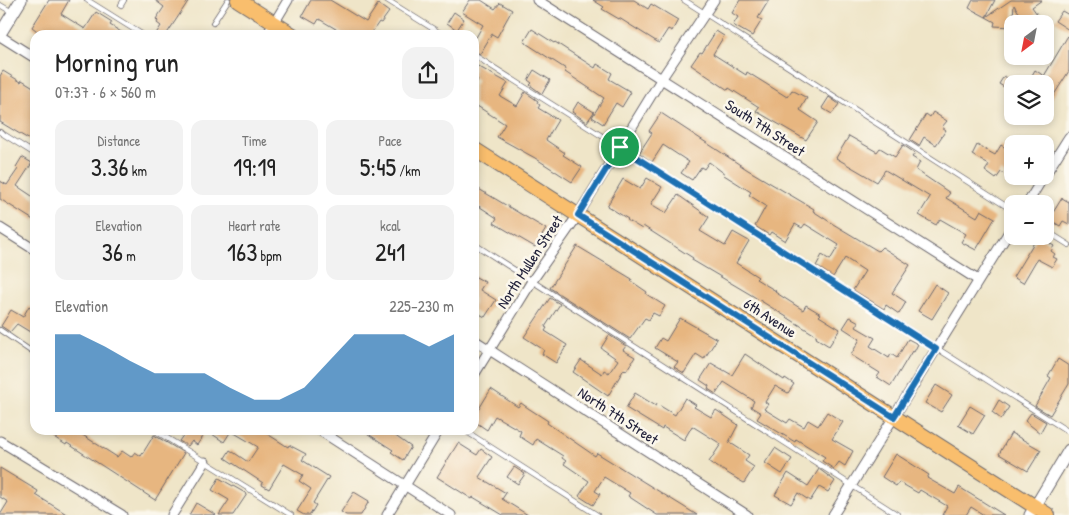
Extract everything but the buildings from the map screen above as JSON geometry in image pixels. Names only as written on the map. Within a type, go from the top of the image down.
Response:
[{"type":"main road","points":[[238,0],[270,29]]},
{"type":"main road","name":"6th Avenue","points":[[479,152],[894,417],[1032,511],[1048,515]]},
{"type":"street","points":[[21,0],[0,35],[30,55]]},
{"type":"street","points":[[270,29],[288,0]]},
{"type":"street","name":"South 7th Street","points":[[537,0],[978,280]]},
{"type":"street","name":"North Mullen Street","points":[[479,367],[532,281],[578,215],[662,78],[714,0]]},
{"type":"street","points":[[1054,161],[1069,137]]},
{"type":"street","points":[[0,228],[30,247]]},
{"type":"street","points":[[833,515],[1004,239]]},
{"type":"street","name":"North 7th Street","points":[[479,343],[747,515]]},
{"type":"street","points":[[327,435],[451,515]]},
{"type":"street","points":[[387,515],[436,435]]},
{"type":"street","points":[[0,441],[122,515]]},
{"type":"street","points":[[1032,511],[1069,450]]},
{"type":"street","points":[[172,515],[205,462]]},
{"type":"lane","points":[[87,0],[135,30]]},
{"type":"lane","points":[[121,5],[124,0]]},
{"type":"lane","points":[[213,23],[228,0]]},
{"type":"lane","points":[[387,0],[435,30]]},
{"type":"lane","points":[[684,0],[1004,205]]},
{"type":"lane","points":[[0,5],[13,13]]},
{"type":"lane","points":[[479,58],[1069,432]]},
{"type":"lane","points":[[0,132],[30,151]]},
{"type":"lane","points":[[1054,236],[1069,245]]},
{"type":"lane","points":[[479,247],[898,515]]},
{"type":"lane","points":[[0,330],[30,351]]},
{"type":"lane","points":[[162,435],[291,515]]},
{"type":"lane","points":[[472,435],[597,515]]},
{"type":"route","points":[[620,147],[936,349],[894,417],[578,215],[620,147]]}]
